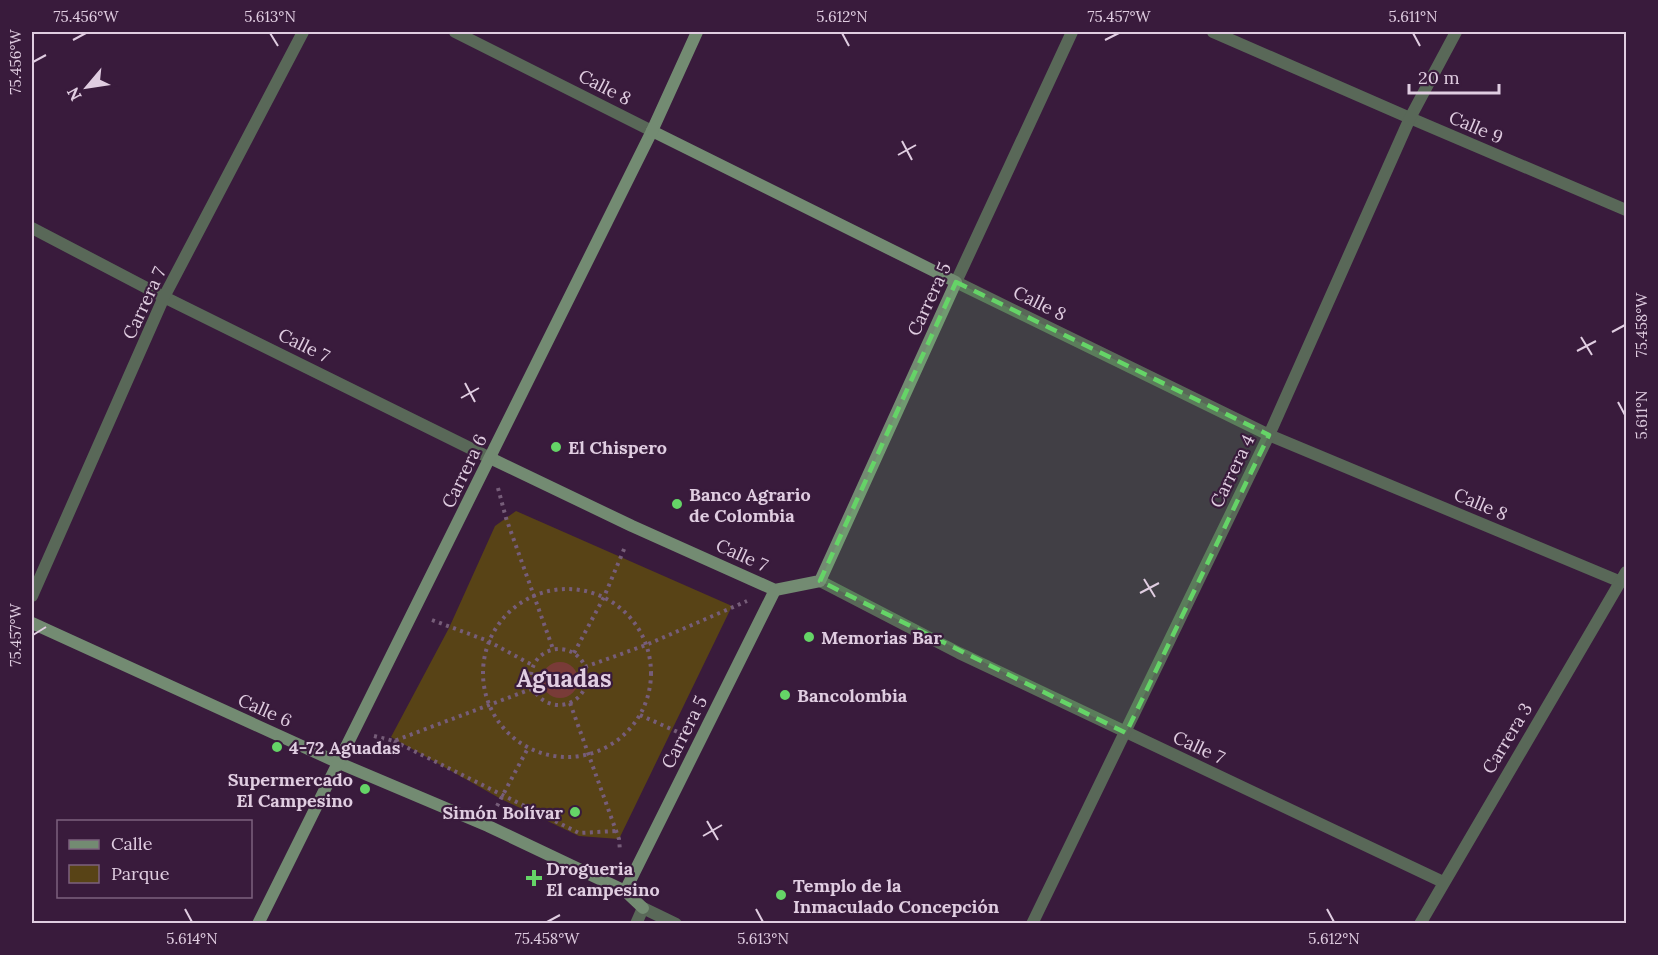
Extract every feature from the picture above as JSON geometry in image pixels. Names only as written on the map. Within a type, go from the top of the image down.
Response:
[{"type":"main road","name":"Carrera 6","points":[[258,924],[415,612],[652,130],[697,32]]},
{"type":"main road","name":"Calle 8","points":[[652,130],[956,282]]},
{"type":"main road","name":"Carrera 5","points":[[820,581],[956,282]]},
{"type":"main road","name":"Calle 7","points":[[490,458],[632,526],[775,590],[820,581]]},
{"type":"main road","name":"Carrera 5","points":[[625,891],[775,590]]},
{"type":"main road","name":"Calle 6","points":[[32,623],[339,763],[488,826],[625,891],[643,908]]},
{"type":"street","name":"Carrera 7","points":[[32,596],[164,297],[303,32]]},
{"type":"street","name":"Calle 8","points":[[455,32],[652,130]]},
{"type":"street","name":"Carrera 5","points":[[956,282],[1072,32]]},
{"type":"street","name":"Calle 9","points":[[1213,32],[1626,210]]},
{"type":"street","name":"Carrera 4","points":[[1032,924],[1269,435],[1410,118],[1456,32]]},
{"type":"street","name":"Calle 7","points":[[32,228],[164,297],[490,458]]},
{"type":"street","name":"Calle 8","points":[[956,282],[1269,435],[1624,577]]},
{"type":"street","name":"Carrera 3","points":[[1420,924],[1624,577]]},
{"type":"street","name":"Calle 7","points":[[820,581],[959,653],[1443,882]]},
{"type":"street","points":[[636,924],[643,908]]},
{"type":"street","name":"Calle 6","points":[[643,908],[676,924]]},
{"type":"path","points":[[490,458],[507,518],[553,650]]},
{"type":"path","points":[[574,654],[604,597],[622,557],[632,526]]},
{"type":"path","points":[[557,589],[573,589],[604,597],[622,609],[636,626],[646,645],[651,668],[648,693],[640,715],[627,733],[610,746],[590,755],[574,758],[558,757],[528,748],[504,730],[488,705],[482,673],[488,641],[506,613],[534,594],[557,589]]},
{"type":"path","points":[[585,667],[646,645],[732,606],[775,590]]},
{"type":"path","points":[[415,612],[449,628],[488,641],[534,666]]},
{"type":"path","points":[[560,649],[574,654],[585,667],[586,684],[577,698],[563,704],[550,703],[543,699],[534,688],[532,673],[538,659],[553,650],[560,649]]},
{"type":"path","points":[[394,741],[534,688]]},
{"type":"path","points":[[570,702],[619,839],[625,891]]},
{"type":"path","points":[[640,715],[699,743]]},
{"type":"path","points":[[354,732],[394,741],[579,833],[616,831]]},
{"type":"path","points":[[488,826],[528,748]]},
{"type":"highlighted area","points":[[956,282],[1269,435],[1126,733],[820,581]]},
{"type":"green space","points":[[516,511],[732,606],[619,839],[579,836],[501,799],[391,737],[449,628],[495,526]]},
{"type":"shaded area","points":[[560,662],[573,667],[578,680],[573,693],[560,698],[547,693],[542,680],[547,667]]},
{"type":"place","name":"El Chispero","points":[[556,447]]},
{"type":"place","name":"Banco Agrario de Colombia","points":[[677,504]]},
{"type":"place","name":"Memorias Bar","points":[[809,637]]},
{"type":"place","name":"Bancolombia","points":[[785,695]]},
{"type":"place","name":"4-72 Aguadas","points":[[277,747]]},
{"type":"place","name":"Supermercado El Campesino","points":[[365,789]]},
{"type":"place","name":"Simón Bolívar","points":[[575,812]]},
{"type":"place","name":"Drogueria El campesino","points":[[534,878]]},
{"type":"place","name":"Templo de la Inmaculado Concepción","points":[[781,895]]},
{"type":"district","name":"Aguadas","points":[[564,678]]}]
